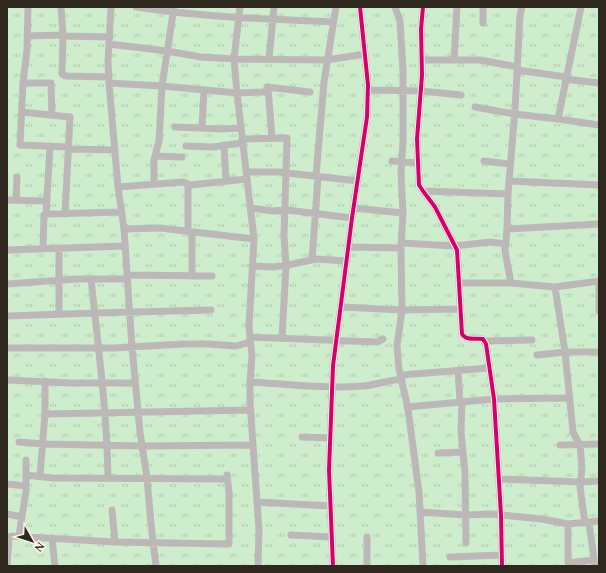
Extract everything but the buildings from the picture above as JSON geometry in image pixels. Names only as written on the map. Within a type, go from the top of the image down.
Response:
[{"type":"street","points":[[28,7],[27,49],[23,83],[20,145],[115,150]]},
{"type":"street","points":[[61,7],[63,35],[62,74],[66,76],[236,93],[264,92],[268,87]]},
{"type":"street","points":[[111,7],[109,80],[118,187],[124,229],[135,383],[156,566]]},
{"type":"street","points":[[136,7],[238,18],[333,22]]},
{"type":"street","points":[[240,7],[234,59],[236,93],[254,239],[249,327],[252,356],[250,410],[258,502],[258,566]]},
{"type":"street","points":[[269,59],[274,7]]},
{"type":"street","points":[[312,260],[322,104],[327,60],[336,7]]},
{"type":"street","points":[[333,566],[329,470],[332,387],[346,261],[367,117],[368,90],[360,7]]},
{"type":"street","points":[[395,7],[400,20],[401,29],[403,91],[403,213],[401,246],[402,310],[397,346],[407,407],[420,512],[424,566]]},
{"type":"street","points":[[422,7],[421,91],[417,139],[419,185],[422,191],[436,207],[457,250],[462,334],[467,339],[478,338],[483,339],[484,341],[532,340]]},
{"type":"street","points":[[454,60],[457,7]]},
{"type":"street","points":[[483,7],[483,23]]},
{"type":"street","points":[[511,283],[505,251],[520,15],[522,7]]},
{"type":"street","points":[[558,119],[581,7]]},
{"type":"street","points":[[154,184],[155,156],[159,141],[162,86],[174,10]]},
{"type":"street","points":[[27,36],[63,35],[109,41],[201,57],[234,59],[327,60],[365,54]]},
{"type":"street","points":[[422,60],[480,60],[517,69],[599,83]]},
{"type":"street","points":[[23,83],[51,83],[52,115]]},
{"type":"street","points":[[268,87],[310,92]]},
{"type":"street","points":[[268,87],[272,138]]},
{"type":"street","points":[[202,128],[204,90]]},
{"type":"street","points":[[368,90],[421,91],[461,95]]},
{"type":"street","points":[[475,107],[514,114],[599,125]]},
{"type":"street","points":[[22,112],[70,117],[65,214]]},
{"type":"street","points":[[175,127],[222,130],[241,128]]},
{"type":"street","points":[[186,146],[214,146],[242,141],[287,138],[284,210],[286,266],[282,338]]},
{"type":"street","points":[[224,145],[226,180]]},
{"type":"street","points":[[42,249],[44,215],[46,214],[50,146]]},
{"type":"street","points":[[155,156],[182,157]]},
{"type":"street","points":[[392,161],[418,163]]},
{"type":"street","points":[[484,161],[510,164]]},
{"type":"street","points":[[118,187],[183,182],[190,185],[226,180],[265,171],[358,181]]},
{"type":"street","points":[[16,200],[17,177]]},
{"type":"street","points":[[509,181],[599,185]]},
{"type":"street","points":[[190,185],[188,187],[192,276]]},
{"type":"street","points":[[422,191],[508,194]]},
{"type":"street","points":[[7,200],[46,201]]},
{"type":"street","points":[[251,208],[315,213],[352,218]]},
{"type":"street","points":[[353,208],[403,213]]},
{"type":"street","points":[[46,214],[121,212]]},
{"type":"street","points":[[507,229],[599,224]]},
{"type":"street","points":[[124,229],[160,228],[254,239]]},
{"type":"street","points":[[348,248],[455,246],[490,242],[506,244]]},
{"type":"street","points":[[7,250],[125,246]]},
{"type":"street","points":[[59,248],[59,314]]},
{"type":"street","points":[[252,266],[286,266],[312,260],[346,261]]},
{"type":"street","points":[[7,284],[127,277],[212,276]]},
{"type":"street","points":[[92,279],[108,445],[108,478]]},
{"type":"street","points":[[459,283],[511,283],[555,288],[599,282],[599,311]]},
{"type":"street","points":[[555,288],[565,352],[573,432],[580,445],[582,468],[581,482],[587,523],[596,564],[568,562],[568,524]]},
{"type":"street","points":[[341,307],[402,310],[460,310]]},
{"type":"street","points":[[7,316],[95,312],[211,310]]},
{"type":"street","points":[[7,348],[132,348],[184,344],[236,346],[250,340],[282,338],[377,342],[383,339]]},
{"type":"street","points":[[484,341],[486,344],[494,399],[502,515],[502,566]]},
{"type":"street","points":[[537,355],[565,352],[599,352]]},
{"type":"street","points":[[250,382],[332,387],[363,386],[382,383],[401,377],[489,368]]},
{"type":"street","points":[[458,371],[461,402],[461,432],[465,472],[466,544]]},
{"type":"street","points":[[7,380],[71,383],[135,383]]},
{"type":"street","points":[[40,476],[45,414],[45,381]]},
{"type":"street","points":[[407,407],[494,399],[569,398]]},
{"type":"street","points":[[45,414],[250,410]]},
{"type":"street","points":[[302,437],[330,438]]},
{"type":"street","points":[[19,442],[43,444],[142,446],[252,445]]},
{"type":"street","points":[[560,445],[599,444]]},
{"type":"street","points":[[438,453],[463,452]]},
{"type":"street","points":[[19,536],[26,486],[26,460]]},
{"type":"street","points":[[7,566],[9,537],[19,536],[115,542],[229,544],[229,493],[227,477],[54,478],[26,475]]},
{"type":"street","points":[[499,479],[581,482],[599,481]]},
{"type":"street","points":[[7,484],[26,486]]},
{"type":"street","points":[[258,502],[331,506]]},
{"type":"street","points":[[112,510],[115,542]]},
{"type":"street","points":[[420,512],[466,515],[491,514],[568,524],[599,521]]},
{"type":"street","points":[[7,514],[22,517]]},
{"type":"street","points":[[291,535],[332,537]]},
{"type":"street","points":[[367,537],[367,566]]},
{"type":"street","points":[[52,538],[55,566]]},
{"type":"street","points":[[450,557],[502,555]]},
{"type":"green space","points":[[7,7],[599,7],[599,566],[7,566]]},
{"type":"cycle path","points":[[333,566],[329,470],[333,366],[367,117],[368,85],[360,7]]},
{"type":"cycle path","points":[[423,7],[421,29],[422,75],[417,139],[419,185],[435,207],[457,250],[462,334],[466,338],[483,339],[486,344],[494,399],[501,515],[502,566]]}]
